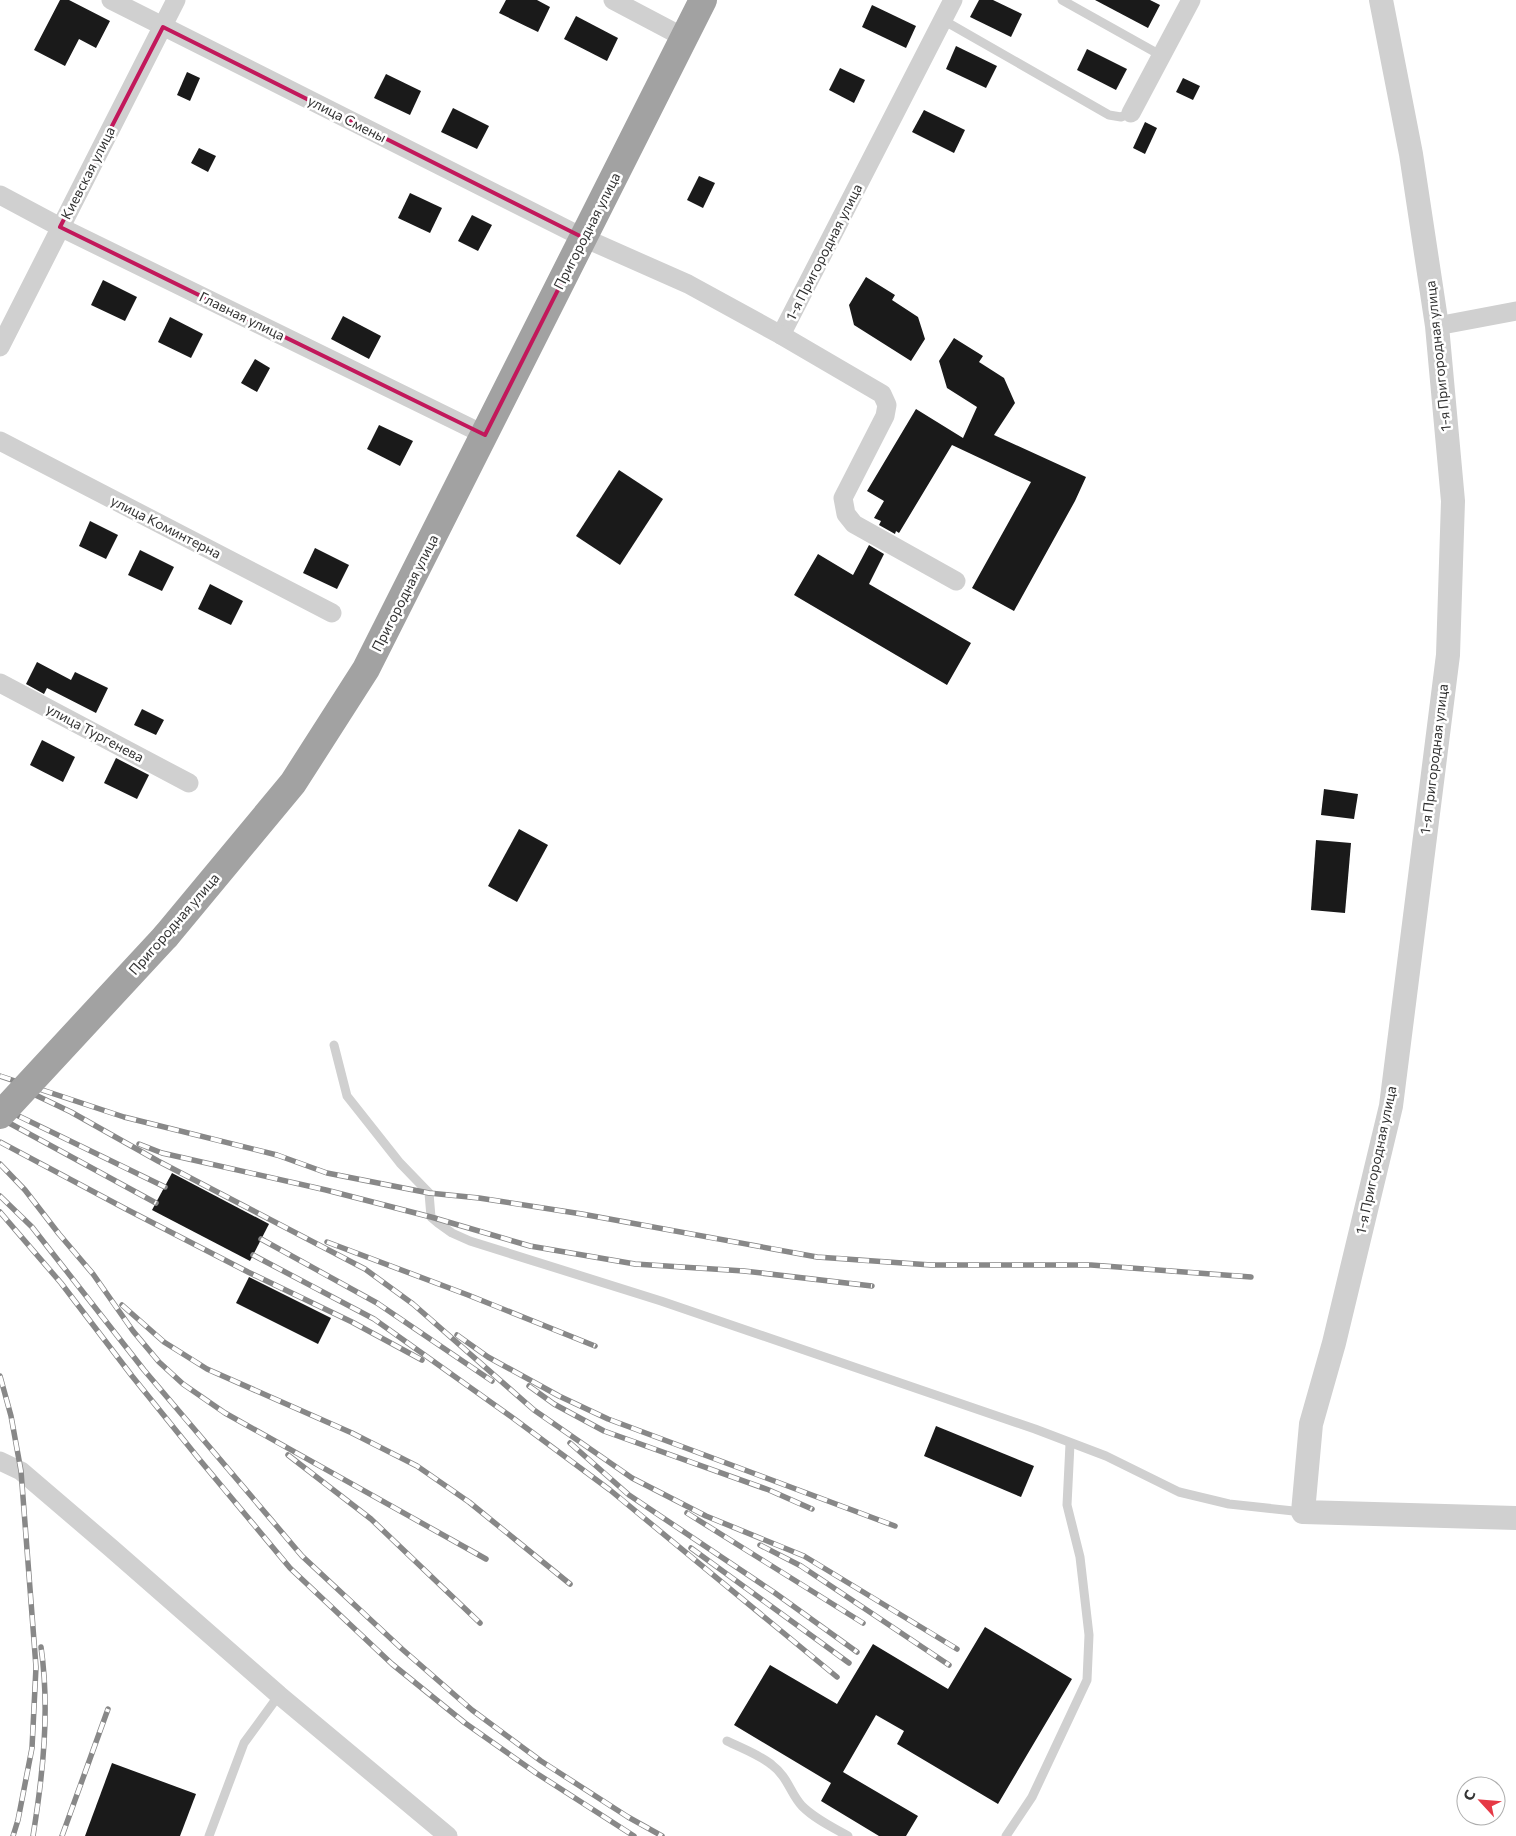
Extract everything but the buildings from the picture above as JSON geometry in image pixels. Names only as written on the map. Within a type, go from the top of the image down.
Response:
[{"type":"highway","name":"Пригородная улица","points":[[0,1115],[166,936],[293,783],[361,678],[703,0]]},
{"type":"street","name":"улица Смены","points":[[111,0],[584,238]]},
{"type":"street","name":"Киевская улица","points":[[0,347],[176,0]]},
{"type":"street","points":[[613,0],[684,37]]},
{"type":"street","name":"1-я Пригородная улица","points":[[584,238],[688,284],[781,335],[953,0]]},
{"type":"street","points":[[1131,113],[1191,0]]},
{"type":"street","name":"1-я Пригородная улица","points":[[1303,1512],[1311,1424],[1334,1343],[1391,1106],[1448,655],[1452,501],[1437,326],[1411,154],[1381,0]]},
{"type":"street","name":"Главная улица","points":[[0,194],[60,227],[485,435]]},
{"type":"street","points":[[1437,326],[1516,310]]},
{"type":"street","points":[[781,335],[882,394],[887,405],[885,416],[843,498],[846,514],[854,524],[956,581]]},
{"type":"street","name":"улица Коминтерна","points":[[0,441],[332,613]]},
{"type":"street","name":"улица Тургенева","points":[[0,683],[189,783]]},
{"type":"street","points":[[0,1461],[21,1471],[279,1695],[448,1836]]},
{"type":"street","points":[[1303,1512],[1516,1518]]},
{"type":"lane","points":[[1062,0],[1162,56]]},
{"type":"lane","points":[[943,20],[1109,115],[1121,117],[1131,113]]},
{"type":"lane","points":[[334,1045],[347,1096],[400,1163],[429,1193],[431,1216],[452,1234],[661,1301],[1035,1429],[1070,1444],[1106,1456],[1179,1492],[1230,1504],[1303,1512]]},
{"type":"lane","points":[[1006,1836],[1032,1798],[1087,1680],[1089,1635],[1080,1557],[1067,1505],[1070,1444]]},
{"type":"lane","points":[[209,1836],[244,1743],[279,1695]]},
{"type":"lane","points":[[727,1741],[772,1764],[787,1780],[793,1794],[802,1806],[821,1822],[848,1836]]},
{"type":"highlighted area","points":[[163,27],[584,238],[485,435],[60,227]]},
{"type":"railway","points":[[0,1076],[124,1117],[277,1155],[327,1173],[429,1193],[479,1198],[582,1214],[817,1257],[931,1265],[1091,1265],[1251,1277]]},
{"type":"railway","points":[[25,1090],[71,1112],[158,1161],[365,1269],[413,1304],[534,1410],[632,1478],[706,1516],[804,1556],[957,1649]]},
{"type":"railway","points":[[0,1107],[165,1187]]},
{"type":"railway","points":[[0,1118],[156,1203]]},
{"type":"railway","points":[[0,1142],[124,1208],[248,1272],[352,1322],[422,1360]]},
{"type":"railway","points":[[139,1144],[162,1153],[326,1190],[431,1217],[530,1246],[635,1264],[744,1271],[872,1286]]},
{"type":"railway","points":[[0,1164],[25,1190],[93,1274],[133,1331],[159,1362],[183,1384],[225,1413],[486,1559]]},
{"type":"railway","points":[[0,1196],[32,1227],[144,1370],[302,1556],[402,1649],[472,1710],[541,1761],[628,1817],[662,1836]]},
{"type":"railway","points":[[0,1212],[61,1283],[132,1376],[290,1568],[392,1664],[465,1723],[536,1773],[634,1836]]},
{"type":"railway","points":[[261,1239],[377,1303],[492,1381]]},
{"type":"railway","points":[[327,1242],[468,1295],[595,1346]]},
{"type":"railway","points":[[253,1255],[374,1319],[513,1418],[610,1490],[837,1677]]},
{"type":"railway","points":[[122,1305],[164,1342],[207,1369],[352,1433],[417,1466],[469,1502],[570,1584]]},
{"type":"railway","points":[[457,1335],[488,1357],[559,1396],[608,1419],[895,1526]]},
{"type":"railway","points":[[0,1376],[11,1416],[21,1471],[36,1667],[32,1748],[18,1820],[13,1836]]},
{"type":"railway","points":[[529,1386],[554,1404],[604,1431],[769,1490],[812,1509]]},
{"type":"railway","points":[[570,1443],[629,1495],[775,1593],[857,1652]]},
{"type":"railway","points":[[288,1455],[371,1519],[480,1623]]},
{"type":"railway","points":[[687,1513],[863,1623]]},
{"type":"railway","points":[[760,1545],[801,1566],[949,1665]]},
{"type":"railway","points":[[691,1548],[849,1663]]},
{"type":"railway","points":[[33,1836],[44,1742],[45,1694],[41,1647]]},
{"type":"railway","points":[[62,1836],[108,1709]]}]
